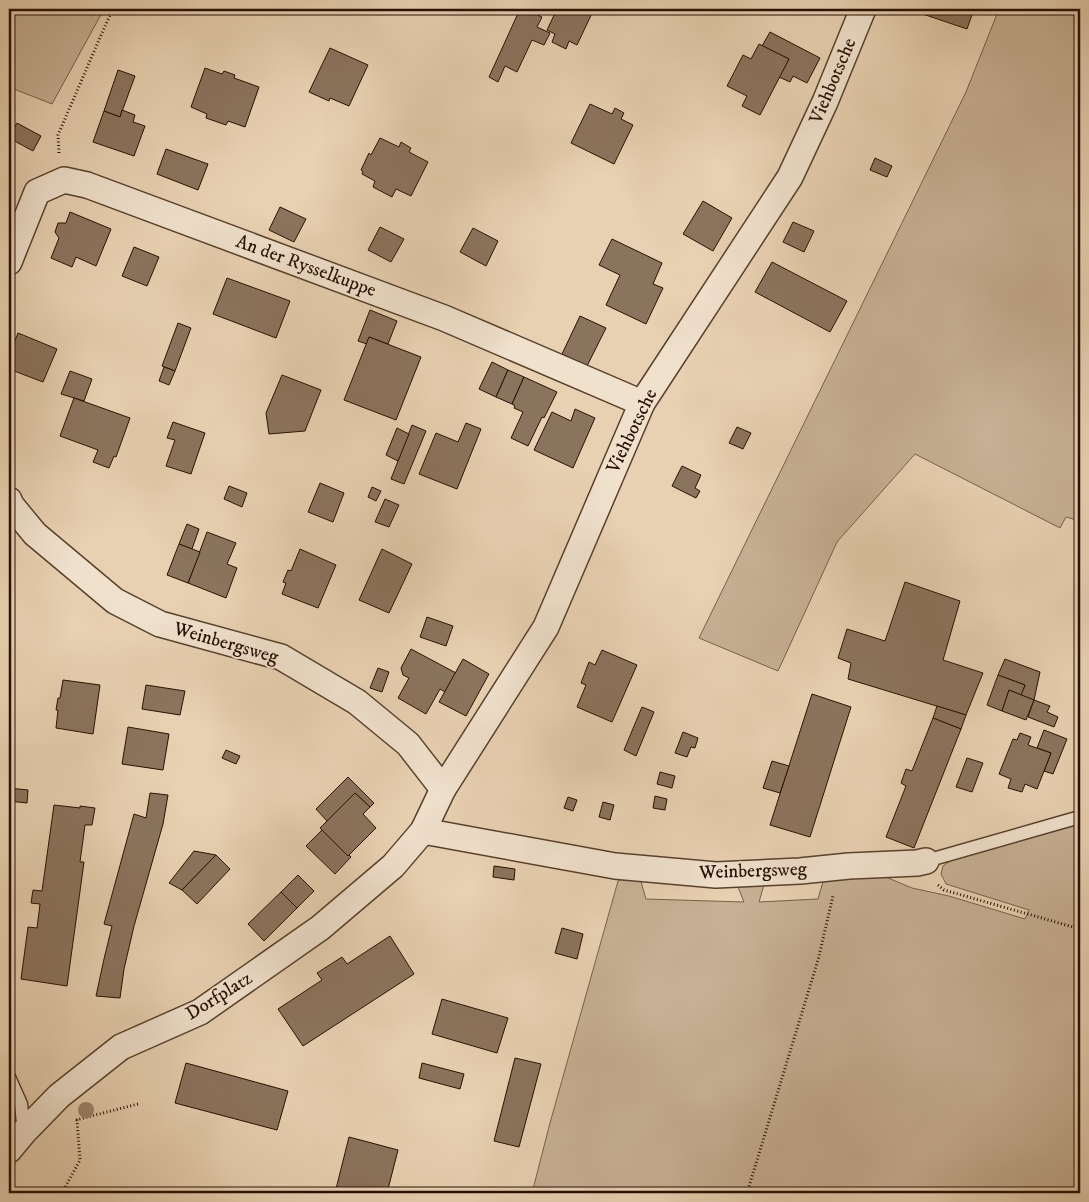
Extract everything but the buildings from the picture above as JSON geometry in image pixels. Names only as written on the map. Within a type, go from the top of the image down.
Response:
[{"type":"street","name":"Viehbotsche","points":[[423,831],[443,789],[546,627],[642,403],[790,177],[825,102],[863,9]]},
{"type":"street","points":[[9,262],[36,192],[64,180]]},
{"type":"street","name":"An der Rysselkuppe","points":[[64,180],[87,185],[444,318],[642,403]]},
{"type":"street","name":"Weinbergsweg","points":[[9,500],[35,534],[115,601],[160,624],[281,657],[357,702],[408,744],[443,789]]},
{"type":"street","name":"Weinbergsweg","points":[[423,831],[615,866],[716,875],[921,862]]},
{"type":"street","name":"Dorfplatz","points":[[16,1141],[58,1096],[121,1047],[200,1012],[320,928],[393,866],[423,831]]},
{"type":"lane","name":"Weinbergsweg","points":[[921,862],[1080,817]]},
{"type":"lane","points":[[9,1077],[21,1104],[16,1141]]},
{"type":"path","points":[[64,180],[59,167],[58,135],[113,9]]},
{"type":"path","points":[[921,862],[944,890],[1080,929]]},
{"type":"path","points":[[747,1193],[818,960],[834,891]]},
{"type":"path","points":[[58,1096],[77,1120],[80,1160],[62,1193]]},
{"type":"path","points":[[68,1122],[138,1104]]},
{"type":"shaded area","points":[[9,9],[104,9],[52,104],[9,87]]},
{"type":"shaded area","points":[[999,9],[1080,9],[1080,521],[1066,517],[1060,528],[915,454],[837,542],[778,671],[699,638],[966,92]]},
{"type":"shaded area","points":[[1080,824],[1080,1193],[532,1193],[618,881],[629,874],[640,878],[646,899],[744,902],[736,882],[765,881],[759,902],[818,899],[824,878],[881,875],[912,888],[949,896],[1025,919],[1029,910],[946,884],[941,874],[943,866],[954,858]]}]
